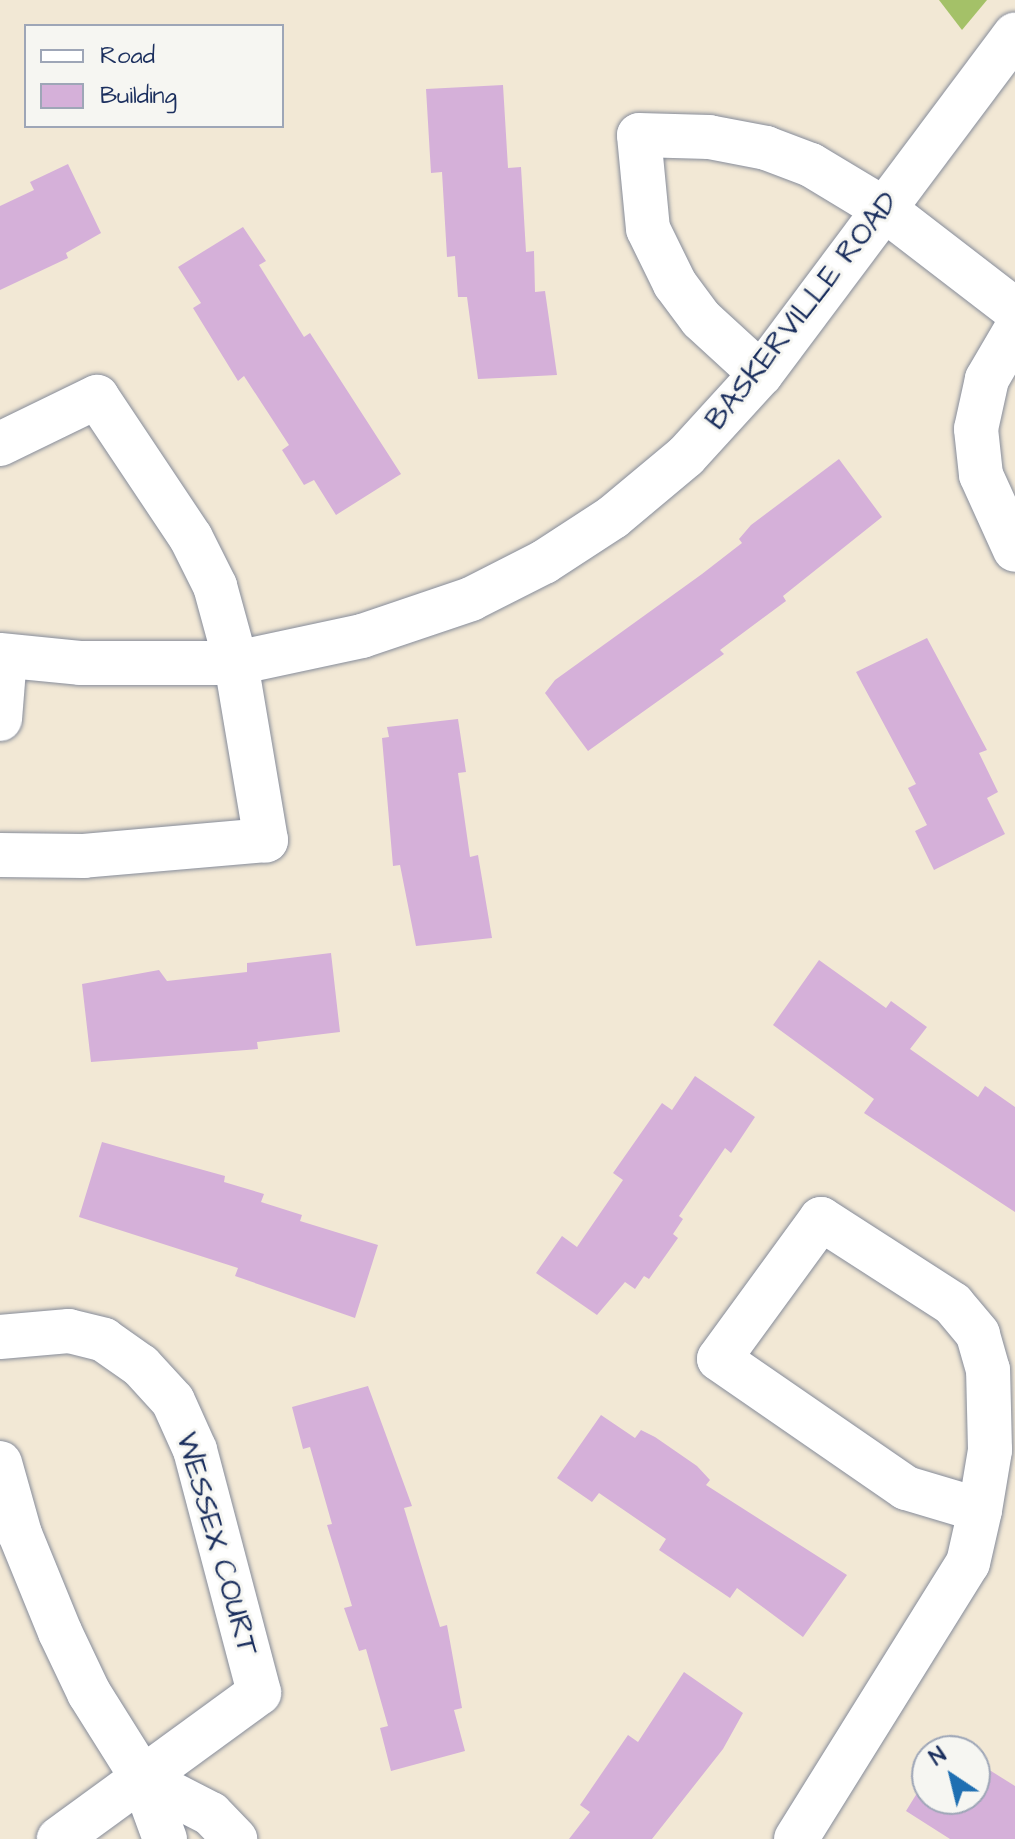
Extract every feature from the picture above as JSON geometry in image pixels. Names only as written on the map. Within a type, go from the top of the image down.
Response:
[{"type":"street","name":"BASKERVILLE ROAD","points":[[3,656],[154,665],[236,663],[362,636],[471,599],[544,562],[613,517],[686,456],[761,374],[1015,35]]},
{"type":"street","points":[[761,374],[701,319],[675,284],[648,229],[639,135],[709,137],[766,148],[811,165],[884,209],[1015,310]]},
{"type":"street","points":[[1015,331],[987,379],[976,429],[981,475],[1015,550]]},
{"type":"street","points":[[0,444],[97,397],[191,538],[215,586],[236,663],[266,840],[84,856],[0,855]]},
{"type":"street","points":[[0,719],[3,656]]},
{"type":"street","points":[[796,1839],[944,1609],[968,1563],[980,1510],[990,1450],[990,1406],[978,1334],[953,1304],[821,1219],[719,1359],[906,1488],[980,1510]]},
{"type":"street","name":"WESSEX COURT","points":[[0,1337],[69,1331],[104,1340],[141,1366],[173,1401],[195,1450],[259,1693],[143,1779]]},
{"type":"street","points":[[0,1463],[7,1537],[89,1693],[143,1779],[165,1839]]},
{"type":"street","points":[[59,1839],[143,1779]]},
{"type":"street","points":[[143,1779],[211,1814],[235,1839]]},
{"type":"green space","points":[[939,0],[987,0],[962,30]]},
{"type":"building","points":[[503,85],[508,168],[521,167],[526,252],[534,251],[535,292],[545,291],[557,375],[478,379],[467,297],[458,297],[455,256],[447,257],[442,172],[431,173],[426,89]]},
{"type":"building","points":[[68,164],[101,233],[66,253],[68,258],[0,290],[0,206],[34,190],[30,182]]},
{"type":"building","points":[[243,227],[266,261],[259,265],[304,337],[310,333],[401,474],[336,515],[314,480],[304,485],[282,450],[289,445],[244,376],[238,381],[193,308],[201,303],[178,267]]},
{"type":"building","points":[[839,459],[882,517],[783,596],[786,601],[720,650],[724,654],[588,751],[545,693],[555,680],[742,543],[739,539],[751,525]]},
{"type":"building","points":[[927,638],[987,750],[979,753],[998,792],[987,798],[1005,834],[934,870],[915,831],[927,825],[908,788],[916,784],[856,672]]},
{"type":"building","points":[[458,719],[466,772],[458,773],[470,857],[478,855],[492,938],[416,946],[400,865],[393,866],[382,738],[389,737],[387,727]]},
{"type":"building","points":[[331,953],[340,1032],[257,1042],[258,1049],[91,1062],[82,984],[159,970],[167,981],[247,972],[247,963]]},
{"type":"building","points":[[819,960],[886,1008],[891,1001],[927,1027],[910,1049],[978,1097],[985,1086],[1015,1107],[1015,1212],[864,1113],[874,1099],[773,1025]]},
{"type":"building","points":[[695,1076],[755,1117],[731,1153],[725,1148],[679,1216],[683,1219],[673,1234],[678,1238],[649,1279],[644,1276],[635,1289],[625,1282],[597,1315],[536,1273],[562,1236],[577,1247],[623,1180],[613,1173],[662,1103],[672,1110]]},
{"type":"building","points":[[102,1142],[225,1176],[224,1182],[264,1194],[261,1202],[302,1215],[300,1221],[378,1245],[355,1318],[235,1276],[238,1268],[79,1217]]},
{"type":"building","points":[[368,1386],[412,1506],[404,1508],[440,1627],[447,1625],[462,1708],[454,1710],[465,1751],[391,1771],[380,1728],[388,1726],[366,1649],[359,1651],[344,1608],[352,1606],[327,1525],[332,1524],[310,1447],[303,1449],[292,1407]]},
{"type":"building","points":[[601,1415],[635,1438],[641,1430],[655,1437],[697,1466],[710,1480],[706,1485],[847,1575],[803,1637],[737,1588],[730,1598],[659,1550],[666,1539],[599,1493],[592,1502],[557,1478]]},
{"type":"building","points":[[684,1672],[743,1713],[723,1749],[652,1839],[569,1839],[590,1812],[580,1805],[628,1735],[638,1742]]},
{"type":"building","points":[[991,1771],[1015,1786],[1015,1839],[950,1839],[912,1815],[991,1815]]}]
